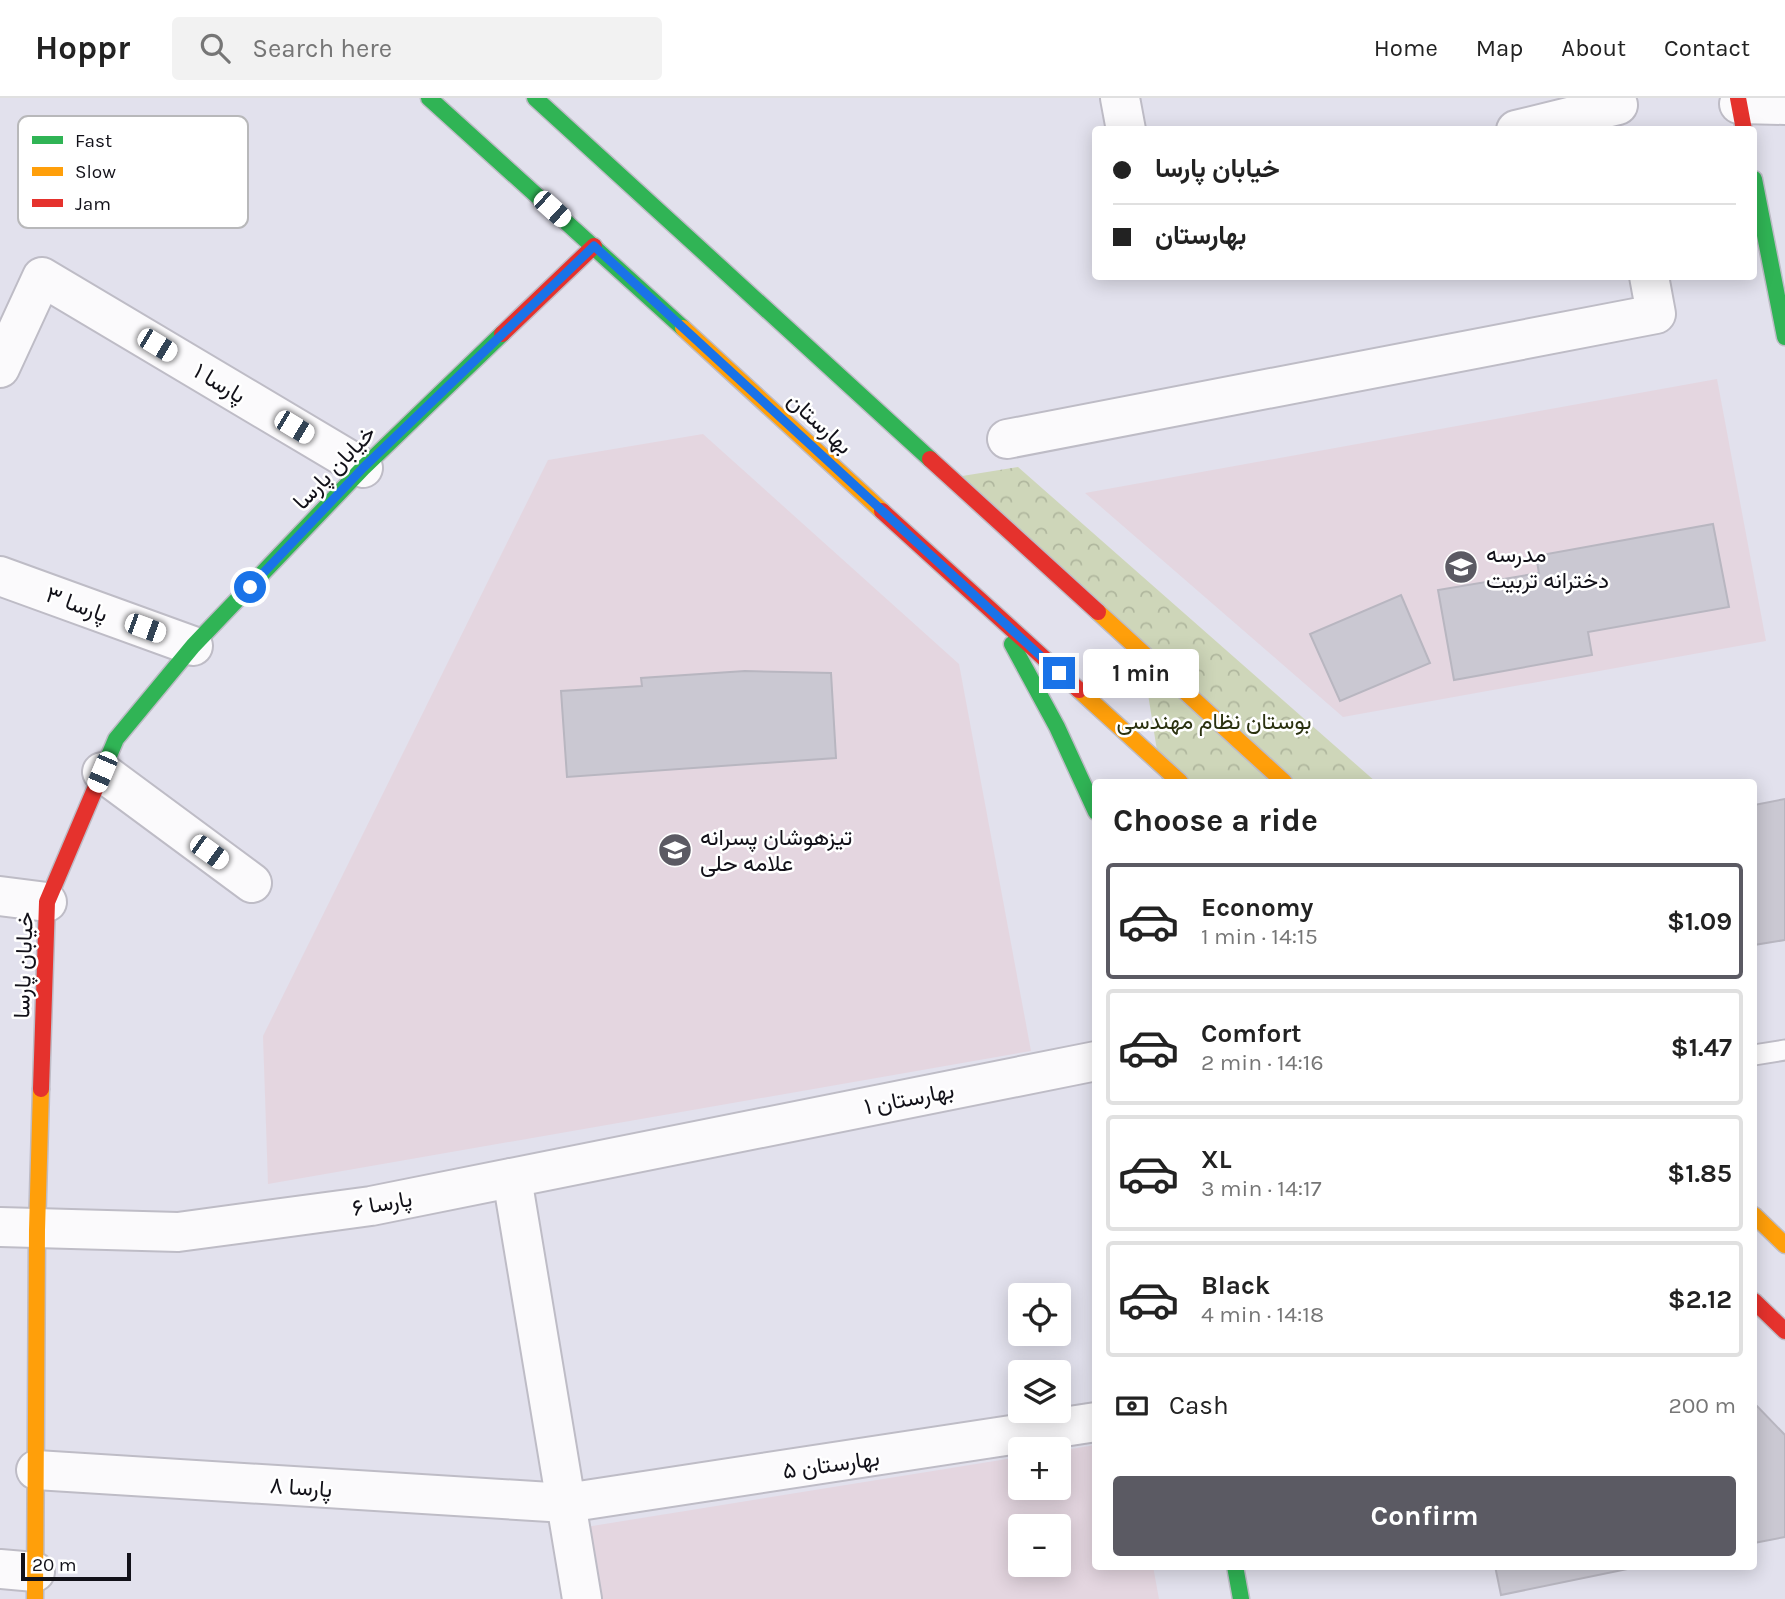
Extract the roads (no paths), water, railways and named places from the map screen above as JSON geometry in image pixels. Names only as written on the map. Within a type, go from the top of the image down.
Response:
[{"type":"street","name":"بهارستان","points":[[429,98],[1177,779]]},
{"type":"street","name":"بهارستان","points":[[535,98],[1281,779]]},
{"type":"street","points":[[1120,98],[1125,126]]},
{"type":"street","points":[[1740,111],[1785,105]]},
{"type":"street","points":[[1538,126],[1619,111]]},
{"type":"street","points":[[1757,194],[1785,337]]},
{"type":"street","name":"خیابان پارسا","points":[[24,1580],[36,1470],[18,1228],[47,902],[116,739],[193,646],[363,468],[594,246]]},
{"type":"street","name":"پارسا ۱","points":[[0,369],[42,277],[363,468]]},
{"type":"street","points":[[1007,439],[1656,314],[1650,280]]},
{"type":"street","name":"پارسا ۳","points":[[0,576],[193,646]]},
{"type":"street","points":[[998,618],[1057,727],[1092,804]]},
{"type":"street","points":[[102,772],[252,883]]},
{"type":"street","points":[[0,896],[47,902]]},
{"type":"street","name":"بهارستان ۱","points":[[723,1136],[1092,1062]]},
{"type":"street","name":"پارسا ۶","points":[[18,1228],[178,1232],[372,1206],[723,1136]]},
{"type":"street","points":[[512,1178],[582,1599]]},
{"type":"street","points":[[1757,1208],[1785,1245]]},
{"type":"street","points":[[1757,1304],[1785,1331]]},
{"type":"street","name":"بهارستان ۵","points":[[566,1503],[1092,1423]]},
{"type":"street","name":"۸ پارسا","points":[[36,1470],[566,1503]]},
{"type":"street","points":[[1236,1570],[1241,1599]]},
{"type":"lane","points":[[1757,1055],[1785,1050]]},
{"type":"place","name":"مدرسه دخترانه تربیت","points":[[1461,567]]},
{"type":"place","name":"تیزهوشان پسرانه علامه حلی","points":[[675,850]]},
{"type":"park label","name":"بوستان نظام مهندسی","points":[[1214,721]]}]
